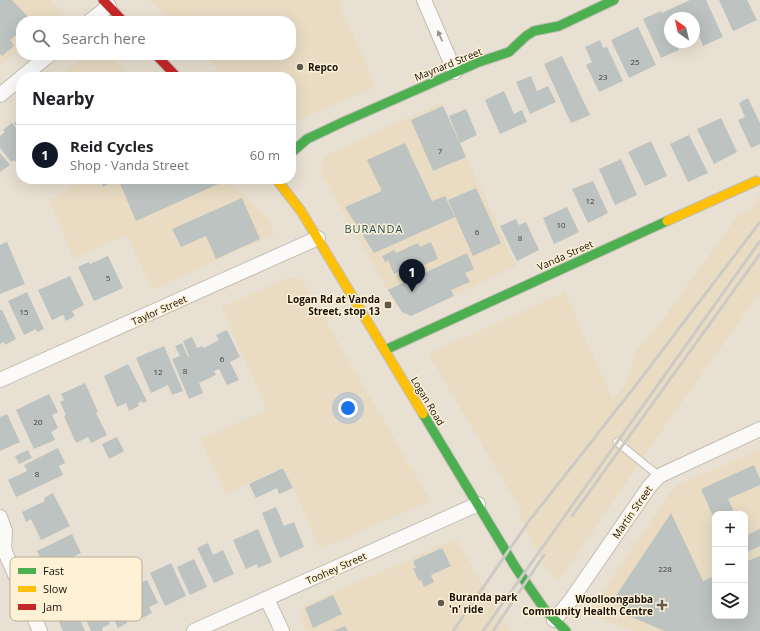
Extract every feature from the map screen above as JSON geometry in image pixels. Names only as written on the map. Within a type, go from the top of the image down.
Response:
[{"type":"street","points":[[424,0],[455,72]]},
{"type":"street","name":"Maynard Street","points":[[296,148],[318,133],[478,62],[509,52],[526,36],[534,31],[559,26],[596,4],[614,0]]},
{"type":"street","points":[[94,16],[106,3],[118,16]]},
{"type":"street","points":[[28,72],[42,60]]},
{"type":"street","points":[[161,60],[172,72]]},
{"type":"street","points":[[0,95],[16,82]]},
{"type":"street","name":"Vanda Street","points":[[385,350],[756,181]]},
{"type":"street","name":"Logan Road","points":[[280,184],[301,211],[318,238],[516,568],[542,605],[554,620],[566,631]]},
{"type":"street","name":"Taylor Street","points":[[0,380],[318,238]]},
{"type":"street","name":"Martin Street","points":[[554,620],[571,600],[649,487],[659,476],[760,429]]},
{"type":"street","name":"Toohey Street","points":[[194,631],[478,504]]},
{"type":"street","points":[[0,517],[5,529],[4,548],[10,563]]},
{"type":"street","points":[[267,599],[282,631]]},
{"type":"street","points":[[36,621],[40,631]]},
{"type":"lane","points":[[617,442],[659,476]]},
{"type":"shaded area","points":[[0,0],[51,0],[63,14],[60,16],[16,16],[16,53],[0,66]]},
{"type":"shaded area","points":[[150,0],[338,0],[376,87],[296,121],[296,72],[219,72],[209,60],[296,60],[296,16],[166,16]]},
{"type":"shaded area","points":[[78,60],[115,60],[126,72],[64,72]]},
{"type":"shaded area","points":[[442,102],[516,266],[411,316],[402,312],[388,290],[322,176],[321,168],[323,161],[329,154]]},
{"type":"shaded area","points":[[76,184],[234,184],[267,218],[275,234],[151,290],[127,235],[74,259],[49,202]]},
{"type":"shaded area","points":[[760,195],[760,293],[653,443],[559,581],[548,572],[519,516],[522,512],[428,354],[565,292],[613,400],[624,386],[636,351],[660,323],[739,214],[750,211]]},
{"type":"shaded area","points":[[290,277],[300,279],[305,285],[431,501],[320,549],[284,467],[225,494],[200,439],[267,410],[221,307]]},
{"type":"shaded area","points":[[760,449],[760,631],[632,631],[588,613],[676,486]]},
{"type":"shaded area","points":[[456,539],[510,631],[306,631],[299,616],[303,606]]},
{"type":"building","points":[[0,0],[12,0],[27,16],[16,16],[16,35],[10,40],[14,46],[2,56],[0,54]]},
{"type":"building","points":[[690,0],[706,0],[723,37],[703,46],[700,38],[700,12],[664,12]]},
{"type":"building","points":[[719,0],[747,0],[757,20],[733,31]]},
{"type":"building","points":[[661,11],[662,13],[664,12],[664,48],[678,48],[679,50],[661,58],[643,19]]},
{"type":"building","points":[[638,27],[656,65],[629,78],[611,40]]},
{"type":"building","points":[[600,40],[603,48],[607,47],[623,81],[599,92],[586,65],[592,62],[585,47]]},
{"type":"building","points":[[562,56],[590,115],[571,123],[544,64]]},
{"type":"building","points":[[531,76],[537,91],[548,86],[556,102],[530,114],[516,82]]},
{"type":"building","points":[[504,91],[514,114],[522,110],[527,122],[500,134],[485,100]]},
{"type":"building","points":[[748,98],[760,123],[760,144],[751,148],[738,120],[745,117],[739,103]]},
{"type":"building","points":[[443,106],[466,157],[433,171],[411,120]]},
{"type":"building","points":[[466,109],[477,135],[460,143],[449,116]]},
{"type":"building","points":[[721,118],[737,152],[714,164],[697,129]]},
{"type":"building","points":[[12,123],[16,128],[15,162],[14,160],[11,162],[0,148],[0,136],[5,132],[3,130]]},
{"type":"building","points":[[689,135],[708,173],[688,182],[670,144]]},
{"type":"building","points":[[651,141],[667,176],[645,186],[628,152]]},
{"type":"building","points":[[405,143],[432,201],[445,196],[455,217],[374,253],[345,207],[382,191],[367,160]]},
{"type":"building","points":[[0,153],[10,165],[0,172]]},
{"type":"building","points":[[621,159],[637,195],[615,205],[599,169]]},
{"type":"building","points":[[593,181],[608,213],[588,223],[572,189]]},
{"type":"building","points":[[102,184],[109,184],[103,187]]},
{"type":"building","points":[[120,184],[218,184],[136,221]]},
{"type":"building","points":[[476,188],[501,243],[473,256],[448,200]]},
{"type":"building","points":[[242,198],[260,239],[216,259],[206,236],[181,247],[172,229]]},
{"type":"building","points":[[567,207],[579,232],[554,244],[543,218]]},
{"type":"building","points":[[516,219],[519,225],[526,222],[539,250],[517,261],[500,226]]},
{"type":"building","points":[[7,242],[25,284],[0,294],[0,245]]},
{"type":"building","points":[[431,242],[438,259],[419,267],[418,263],[394,274],[388,260],[385,262],[382,256],[394,250],[396,253],[418,243],[420,247]]},
{"type":"building","points":[[467,253],[474,269],[465,273],[470,282],[451,290],[454,296],[411,316],[402,312],[388,290]]},
{"type":"building","points":[[108,256],[123,288],[94,301],[78,267],[89,262],[90,264]]},
{"type":"building","points":[[70,276],[84,305],[72,311],[75,316],[66,321],[63,315],[52,320],[38,290]]},
{"type":"building","points":[[27,292],[44,329],[37,332],[36,329],[24,335],[8,301]]},
{"type":"building","points":[[0,310],[2,310],[16,339],[5,345],[4,342],[0,344]]},
{"type":"building","points":[[227,330],[240,357],[230,362],[239,380],[227,385],[219,369],[214,371],[216,375],[199,383],[203,393],[189,399],[172,359],[180,356],[175,346],[182,343],[188,357],[189,356],[183,341],[192,337],[197,348],[202,346],[204,348],[219,340],[216,335]]},
{"type":"building","points":[[164,346],[183,391],[172,395],[168,385],[151,393],[136,358]]},
{"type":"building","points":[[128,364],[147,401],[144,403],[141,401],[138,403],[139,406],[129,411],[126,403],[117,407],[104,376]]},
{"type":"building","points":[[85,383],[98,412],[96,413],[107,435],[91,443],[88,437],[76,443],[64,416],[66,415],[60,402],[64,400],[61,394]]},
{"type":"building","points":[[49,394],[58,412],[52,415],[58,428],[51,432],[55,440],[34,449],[16,410]]},
{"type":"building","points":[[7,414],[20,442],[0,451],[0,417]]},
{"type":"building","points":[[117,437],[124,451],[109,459],[102,444]]},
{"type":"building","points":[[58,448],[65,463],[59,466],[63,475],[16,497],[8,480],[27,471],[24,465]]},
{"type":"building","points":[[28,450],[32,458],[19,464],[15,456]]},
{"type":"building","points":[[754,465],[760,479],[760,485],[728,499],[734,511],[712,511],[712,514],[701,489]]},
{"type":"building","points":[[283,468],[293,488],[279,494],[277,488],[256,498],[249,484]]},
{"type":"building","points":[[53,493],[70,526],[41,540],[31,519],[26,522],[22,512],[45,501],[44,498]]},
{"type":"building","points":[[276,507],[284,526],[294,522],[304,547],[280,558],[262,513]]},
{"type":"building","points":[[671,513],[703,581],[712,577],[712,619],[748,619],[748,561],[760,556],[760,631],[665,631],[624,614],[615,597]]},
{"type":"building","points":[[258,529],[272,562],[258,568],[257,564],[246,569],[233,540]]},
{"type":"building","points":[[760,529],[760,546],[748,552],[748,547],[748,535]]},
{"type":"building","points":[[72,534],[81,553],[73,557],[40,557],[37,551]]},
{"type":"building","points":[[208,543],[213,555],[223,550],[234,574],[214,583],[197,548]]},
{"type":"building","points":[[442,548],[451,566],[431,575],[434,582],[424,587],[421,580],[419,581],[413,568],[416,568],[413,561]]},
{"type":"building","points":[[194,559],[207,587],[190,595],[177,567]]},
{"type":"building","points":[[171,563],[186,596],[165,606],[150,573]]},
{"type":"building","points":[[147,580],[158,603],[149,607],[152,613],[142,618],[142,582]]},
{"type":"building","points":[[333,595],[342,614],[313,628],[305,608]]},
{"type":"building","points":[[81,621],[85,631],[63,631],[59,622]]},
{"type":"building","points":[[87,621],[109,621],[110,624],[102,628],[103,631],[91,631]]},
{"type":"building","points":[[115,621],[126,621],[127,623],[118,628]]},
{"type":"building","points":[[345,626],[348,631],[333,631]]},
{"type":"railway","points":[[453,631],[529,521],[636,385],[760,222]]},
{"type":"railway","points":[[483,631],[760,241]]},
{"type":"railway","points":[[572,516],[760,254]]},
{"type":"railway","points":[[493,631],[544,555]]},
{"type":"traffic: fast","points":[[296,149],[307,139],[343,122],[479,62],[509,52],[526,36],[534,31],[559,26],[614,0]]},
{"type":"traffic: fast","points":[[385,350],[667,221]]},
{"type":"traffic: fast","points":[[423,414],[516,568],[545,610],[566,631]]},
{"type":"traffic: slow","points":[[667,221],[756,181]]},
{"type":"traffic: slow","points":[[280,184],[301,211],[423,414]]},
{"type":"traffic: jam","points":[[103,0],[118,16]]},
{"type":"traffic: jam","points":[[161,60],[172,72]]},
{"type":"place","name":"Repco","points":[[300,67]]},
{"type":"place","name":"Reid Cycles","points":[[412,292]]},
{"type":"place","name":"Logan Rd at Vanda Street, stop 13","points":[[388,305]]},
{"type":"place","name":"Buranda park 'n' ride","points":[[441,603]]},
{"type":"place","name":"Woolloongabba Community Health Centre","points":[[662,605]]},
{"type":"district","name":"BURANDA","points":[[374,229]]}]
